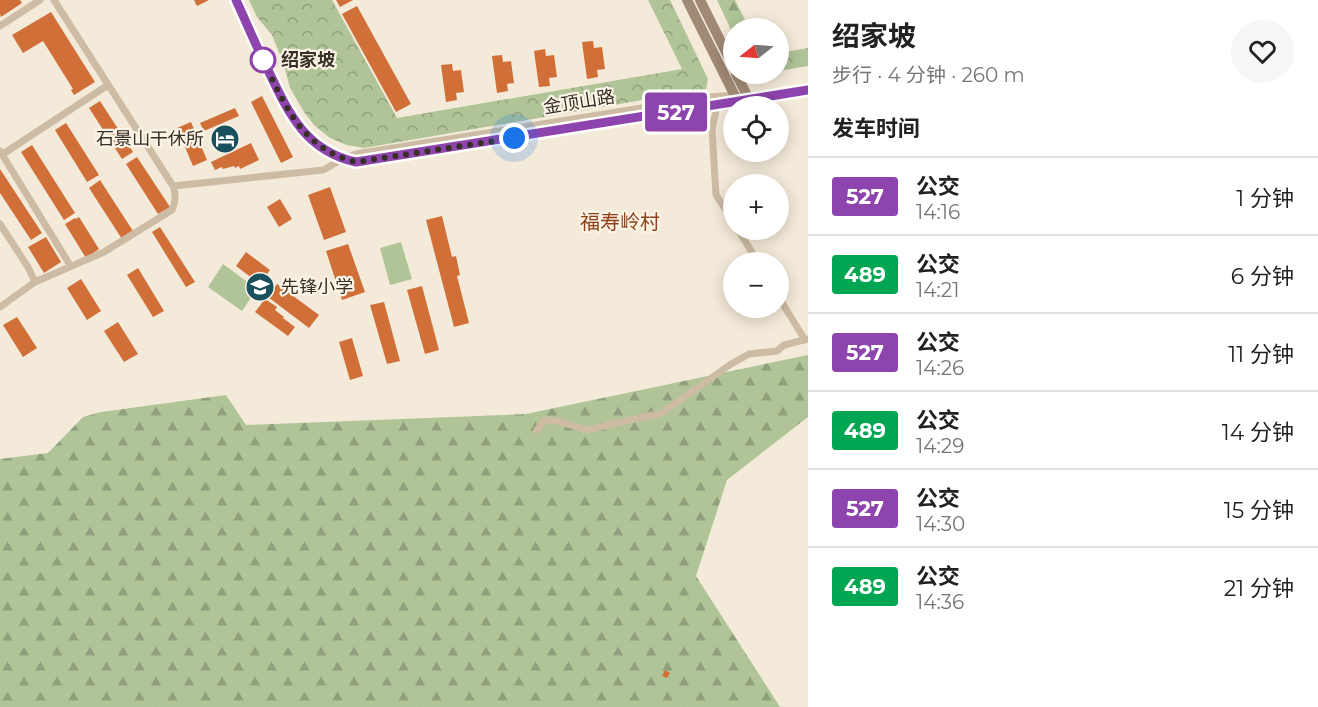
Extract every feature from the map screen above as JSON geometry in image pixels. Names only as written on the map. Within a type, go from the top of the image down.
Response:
[{"type":"main road","points":[[687,0],[739,96]]},
{"type":"main road","points":[[700,0],[723,46]]},
{"type":"street","points":[[0,26],[40,0]]},
{"type":"street","points":[[0,307],[35,282],[104,252],[172,210],[176,202],[173,186],[54,0]]},
{"type":"street","name":"金顶山路","points":[[236,0],[294,121],[307,136],[327,152],[356,162],[723,104]]},
{"type":"street","points":[[70,265],[2,152],[108,85]]},
{"type":"street","name":"金顶山路","points":[[768,96],[808,90]]},
{"type":"street","name":"金顶山路","points":[[343,159],[356,155],[698,100],[723,100]]},
{"type":"street","points":[[717,106],[712,129],[716,195],[723,206]]},
{"type":"street","points":[[173,186],[323,171],[343,159]]},
{"type":"street","points":[[0,224],[35,282]]},
{"type":"street","points":[[537,430],[545,420],[558,421],[586,430],[662,413],[731,364],[749,354],[777,351],[784,345],[807,339],[789,312]]},
{"type":"green space","points":[[249,0],[332,0],[397,118],[682,69],[648,0],[670,0],[708,79],[706,89],[364,148],[347,145],[330,138],[314,125],[290,88],[272,35],[257,17]]},
{"type":"green space","points":[[717,0],[735,0],[744,18],[725,18]]},
{"type":"green space","points":[[808,48],[808,66],[789,69],[789,51]]},
{"type":"green space","points":[[401,242],[412,279],[390,285],[380,248]]},
{"type":"green space","points":[[223,264],[257,289],[242,311],[208,287]]},
{"type":"green space","points":[[808,355],[808,417],[727,480],[696,576],[780,707],[0,707],[0,459],[48,453],[83,417],[101,412],[226,395],[246,425],[526,414]]},
{"type":"building","points":[[0,0],[20,0],[22,3],[1,17]]},
{"type":"building","points":[[194,0],[209,0],[197,6]]},
{"type":"building","points":[[336,0],[353,0],[340,7]]},
{"type":"building","points":[[357,6],[411,104],[396,112],[342,14]]},
{"type":"building","points":[[51,12],[95,82],[74,95],[71,90],[73,89],[43,41],[23,53],[12,35]]},
{"type":"building","points":[[593,41],[594,48],[602,47],[605,69],[597,70],[598,77],[587,79],[582,42]]},
{"type":"building","points":[[545,49],[546,56],[554,55],[557,77],[549,78],[550,86],[539,87],[534,51]]},
{"type":"building","points":[[502,55],[503,62],[511,61],[514,83],[507,84],[508,91],[497,93],[492,56]]},
{"type":"building","points":[[452,64],[453,71],[461,70],[464,92],[456,93],[457,100],[446,102],[441,65]]},
{"type":"building","points":[[262,96],[293,157],[281,163],[251,102]]},
{"type":"building","points":[[100,101],[133,152],[122,159],[89,108]]},
{"type":"building","points":[[235,108],[239,116],[204,131],[200,123]]},
{"type":"building","points":[[191,122],[207,160],[193,166],[177,128]]},
{"type":"building","points":[[66,123],[99,175],[87,182],[55,130]]},
{"type":"building","points":[[251,143],[259,160],[240,169],[239,166],[235,168],[234,166],[215,170],[211,162]]},
{"type":"building","points":[[32,145],[75,213],[64,220],[21,152]]},
{"type":"building","points":[[137,157],[170,207],[158,214],[126,164]]},
{"type":"building","points":[[0,169],[42,233],[31,240],[0,193]]},
{"type":"building","points":[[100,180],[133,231],[122,239],[89,188]]},
{"type":"building","points":[[330,187],[346,232],[324,240],[308,195]]},
{"type":"building","points":[[280,199],[292,219],[279,227],[267,207]]},
{"type":"building","points":[[442,216],[452,257],[456,256],[460,275],[457,276],[469,323],[454,327],[426,220]]},
{"type":"building","points":[[79,217],[99,249],[86,258],[65,224]]},
{"type":"building","points":[[160,227],[195,282],[186,287],[152,232]]},
{"type":"building","points":[[46,237],[61,262],[44,273],[28,247]]},
{"type":"building","points":[[348,244],[365,292],[342,300],[326,251]]},
{"type":"building","points":[[246,252],[270,270],[260,284],[236,266]]},
{"type":"building","points":[[138,268],[164,311],[153,317],[127,275]]},
{"type":"building","points":[[81,279],[101,311],[87,320],[67,288]]},
{"type":"building","points":[[277,284],[319,315],[309,328],[268,297]]},
{"type":"building","points":[[422,286],[439,350],[425,354],[407,290]]},
{"type":"building","points":[[265,299],[277,307],[275,310],[295,327],[288,336],[255,312]]},
{"type":"building","points":[[384,302],[400,361],[387,364],[370,305]]},
{"type":"building","points":[[17,317],[37,348],[23,357],[3,325]]},
{"type":"building","points":[[118,322],[138,354],[124,362],[104,331]]},
{"type":"building","points":[[352,338],[363,376],[350,380],[339,342]]},
{"type":"building","points":[[665,670],[670,673],[667,678],[662,676]]},
{"type":"bus line","name":"527","points":[[236,0],[294,121],[307,136],[327,152],[356,162],[808,90]]},
{"type":"place","name":"绍家坡","points":[[263,60]]},
{"type":"place","name":"石景山干休所","points":[[225,139]]},
{"type":"place","name":"先锋小学","points":[[260,287]]},
{"type":"district","name":"福寿岭村","points":[[620,222]]},
{"type":"route","points":[[263,60],[294,121],[307,136],[327,152],[343,159],[356,162],[514,138]]}]
